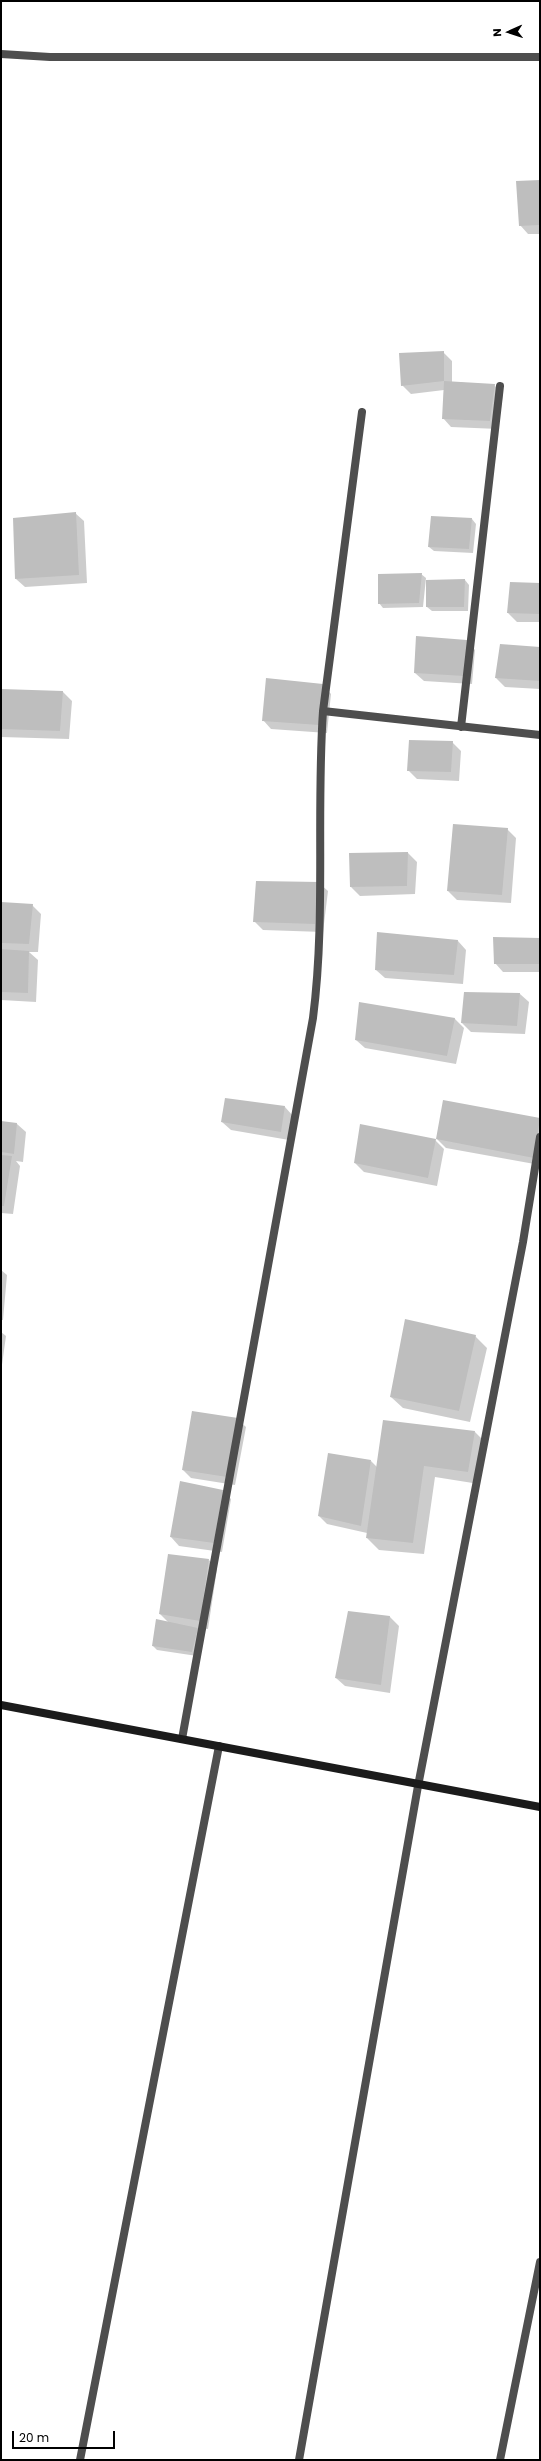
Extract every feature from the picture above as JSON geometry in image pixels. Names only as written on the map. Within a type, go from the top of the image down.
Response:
[{"type":"main road","points":[[1,1706],[219,1746],[418,1786],[540,1807]]},
{"type":"street","points":[[1,54],[50,57],[540,57]]},
{"type":"street","points":[[461,727],[500,386]]},
{"type":"street","points":[[182,1739],[313,1018],[318,977],[321,922],[321,749],[324,711],[362,412]]},
{"type":"street","points":[[324,711],[540,735]]},
{"type":"street","points":[[299,2460],[418,1786],[523,1242],[540,1137]]},
{"type":"street","points":[[80,2460],[219,1746]]},
{"type":"street","points":[[500,2460],[540,2262]]},
{"type":"building","points":[[540,180],[540,225],[519,226],[516,181]]},
{"type":"building","points":[[444,351],[444,381],[401,386],[399,353]]},
{"type":"building","points":[[444,381],[495,384],[490,421],[442,419]]},
{"type":"building","points":[[76,512],[79,575],[15,579],[13,518]]},
{"type":"building","points":[[431,516],[472,518],[469,549],[428,547]]},
{"type":"building","points":[[422,573],[419,603],[378,604],[378,574]]},
{"type":"building","points":[[465,579],[464,607],[426,607],[426,580]]},
{"type":"building","points":[[510,582],[540,583],[540,614],[507,613]]},
{"type":"building","points":[[416,636],[467,640],[464,676],[414,673]]},
{"type":"building","points":[[500,644],[540,647],[540,681],[495,678]]},
{"type":"building","points":[[266,678],[323,684],[319,725],[262,721]]},
{"type":"building","points":[[1,689],[63,691],[60,731],[1,729]]},
{"type":"building","points":[[409,740],[453,741],[451,772],[407,771]]},
{"type":"building","points":[[453,824],[508,828],[502,895],[447,891]]},
{"type":"building","points":[[408,852],[407,886],[350,887],[349,853]]},
{"type":"building","points":[[256,881],[320,882],[315,924],[253,922]]},
{"type":"building","points":[[1,902],[33,904],[29,944],[1,943]]},
{"type":"building","points":[[377,932],[458,940],[454,975],[375,970]]},
{"type":"building","points":[[493,937],[540,938],[540,964],[494,964]]},
{"type":"building","points":[[1,949],[29,951],[28,993],[1,992]]},
{"type":"building","points":[[464,992],[520,993],[517,1026],[461,1023]]},
{"type":"building","points":[[359,1002],[455,1018],[447,1056],[355,1040]]},
{"type":"building","points":[[225,1098],[285,1106],[281,1132],[221,1122]]},
{"type":"building","points":[[443,1100],[540,1118],[534,1158],[436,1139]]},
{"type":"building","points":[[1,1121],[17,1123],[14,1154],[1,1152]]},
{"type":"building","points":[[360,1124],[436,1139],[428,1178],[354,1163]]},
{"type":"building","points":[[1,1155],[12,1156],[4,1206],[1,1206]]},
{"type":"building","points":[[405,1319],[476,1335],[459,1411],[390,1397]]},
{"type":"building","points":[[192,1411],[238,1418],[227,1477],[182,1470]]},
{"type":"building","points":[[383,1420],[475,1431],[468,1472],[424,1466],[413,1543],[366,1538]]},
{"type":"building","points":[[328,1453],[371,1460],[361,1526],[318,1516]]},
{"type":"building","points":[[180,1481],[223,1490],[214,1543],[170,1537]]},
{"type":"building","points":[[168,1554],[209,1559],[200,1621],[159,1614]]},
{"type":"building","points":[[348,1611],[390,1616],[381,1685],[335,1678]]},
{"type":"building","points":[[156,1619],[198,1628],[192,1652],[152,1646]]}]
